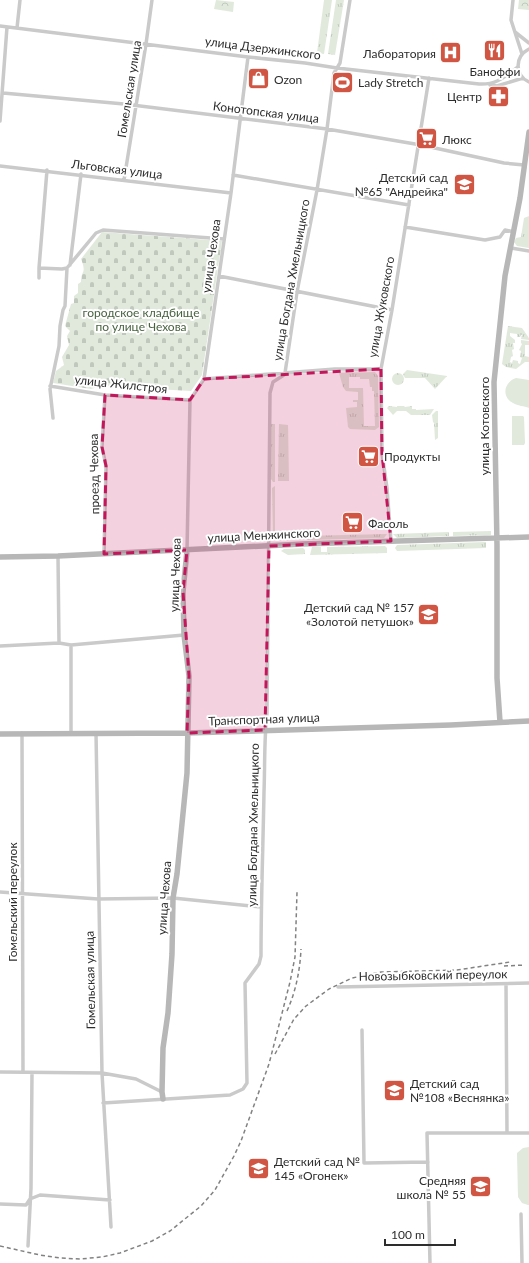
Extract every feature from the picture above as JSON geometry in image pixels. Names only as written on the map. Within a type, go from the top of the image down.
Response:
[{"type":"street","points":[[17,28],[20,0]]},
{"type":"street","name":"Гомельская улица","points":[[124,180],[152,0]]},
{"type":"street","name":"улица Богдана Хмельницкого","points":[[163,1100],[230,1095],[243,1090],[247,1083],[245,983],[259,964],[261,956],[269,546],[270,393],[273,382],[285,373],[297,292],[317,190],[327,129],[334,73],[340,63],[350,0]]},
{"type":"street","points":[[513,0],[511,20],[522,54]]},
{"type":"street","name":"улица Дзержинского","points":[[0,26],[248,58],[305,63],[497,86],[523,78]]},
{"type":"street","points":[[0,120],[7,27]]},
{"type":"street","points":[[514,31],[529,43]]},
{"type":"street","points":[[529,50],[522,54],[518,61],[519,73],[529,82]]},
{"type":"street","name":"улица Чехова","points":[[163,1100],[162,1048],[168,1013],[172,954],[173,898],[177,874],[186,774],[190,676],[184,635],[183,592],[187,550],[190,400],[204,379],[231,193],[248,58]]},
{"type":"street","points":[[490,85],[498,82],[518,67]]},
{"type":"street","name":"улица Жуковского","points":[[391,542],[387,488],[382,453],[381,369],[392,310],[429,78]]},
{"type":"street","name":"Конотопская улица","points":[[3,93],[136,106],[327,129],[418,145],[504,163],[524,165]]},
{"type":"street","name":"улица Котовского","points":[[500,722],[497,678],[497,538],[494,382],[505,276],[520,198],[529,132]]},
{"type":"street","name":"Льговская улица","points":[[0,166],[47,170],[231,193]]},
{"type":"street","points":[[39,278],[47,170]]},
{"type":"street","points":[[53,418],[50,386],[59,346],[60,326],[65,306],[68,266],[81,174]]},
{"type":"street","points":[[233,175],[409,204]]},
{"type":"street","points":[[405,227],[486,240],[500,237],[505,230],[514,232]]},
{"type":"street","points":[[39,268],[62,269],[68,266],[96,233],[103,230],[224,240]]},
{"type":"street","points":[[511,248],[529,251]]},
{"type":"street","points":[[219,276],[392,310]]},
{"type":"street","points":[[204,379],[335,370],[381,369]]},
{"type":"street","name":"улица Жилстроя","points":[[50,386],[105,395],[190,400]]},
{"type":"street","name":"проезд Чехова","points":[[104,554],[106,466],[102,447],[105,395]]},
{"type":"street","name":"улица Менжинского","points":[[0,557],[529,537]]},
{"type":"street","points":[[58,556],[59,643]]},
{"type":"street","points":[[0,646],[59,643],[71,645],[184,635]]},
{"type":"street","points":[[71,645],[71,732]]},
{"type":"street","name":"Транспортная улица","points":[[0,734],[71,732],[187,733],[452,725],[529,721]]},
{"type":"street","name":"Гомельская улица","points":[[96,732],[102,1073],[111,1228]]},
{"type":"street","name":"Гомельский переулок","points":[[22,733],[22,1072]]},
{"type":"street","points":[[0,892],[98,899],[173,898],[261,907]]},
{"type":"street","name":"Новозыбковский переулок","points":[[338,987],[529,983]]},
{"type":"street","points":[[506,984],[508,1132]]},
{"type":"street","points":[[362,1030],[364,1163],[428,1162]]},
{"type":"street","points":[[0,1072],[102,1073],[136,1079],[162,1092]]},
{"type":"street","points":[[28,1246],[31,1188],[32,1073]]},
{"type":"street","points":[[103,1103],[163,1100]]},
{"type":"street","points":[[430,1263],[427,1133],[529,1133]]},
{"type":"street","points":[[31,1188],[40,1195]]},
{"type":"street","points":[[0,1204],[26,1205],[30,1199],[40,1195],[110,1200]]},
{"type":"street","points":[[521,1214],[522,1263]]},
{"type":"highlighted area","points":[[381,369],[382,453],[391,541],[269,546],[265,730],[187,733],[189,676],[183,592],[187,550],[104,554],[106,466],[102,447],[105,395],[190,400],[204,379]]},
{"type":"green space","points":[[216,0],[234,2],[233,12],[214,9]]},
{"type":"green space","points":[[324,0],[332,0],[324,54],[317,53]]},
{"type":"green space","points":[[336,0],[344,0],[335,55],[328,54]]},
{"type":"green space","points":[[519,0],[529,0],[529,10],[518,9]]},
{"type":"green space","points":[[529,216],[529,248],[517,246],[514,242],[516,238],[521,237],[524,218]]},
{"type":"green space","name":"городское кладбище по улице Чехова","points":[[102,232],[222,241],[202,375],[191,391],[101,386],[91,389],[53,383],[56,371],[64,365],[62,357],[69,345],[67,336],[70,331],[65,326],[71,304],[74,303],[74,296],[78,293],[78,284],[81,282],[84,270],[81,259]]},
{"type":"green space","points":[[508,326],[522,328],[529,338],[529,340],[521,339],[522,335],[517,337],[517,334],[510,333],[510,336],[515,340],[515,343],[513,343],[514,349],[512,350],[513,356],[511,357],[510,362],[512,363],[513,360],[518,361],[520,364],[522,358],[520,357],[521,351],[519,350],[522,344],[521,340],[529,341],[529,345],[525,345],[525,356],[529,357],[529,362],[525,362],[516,369],[506,367],[502,364]]},
{"type":"green space","points":[[407,370],[447,376],[435,389],[425,378],[405,378],[403,374]]},
{"type":"green space","points":[[375,372],[378,376],[379,427],[375,430],[350,429],[348,427],[346,408],[357,407],[357,402],[353,402],[353,400],[358,400],[358,392],[346,391],[343,387],[339,373]],"holes":[[[349,377],[360,377],[360,379],[369,379],[370,387],[372,387],[372,391],[374,391],[375,426],[364,426],[363,388],[349,388]]]},
{"type":"green space","points":[[396,373],[400,373],[404,379],[400,385],[396,385],[392,381],[392,377]]},
{"type":"green space","points":[[516,378],[529,380],[529,408],[515,404],[507,397],[507,386]]},
{"type":"green space","points":[[389,406],[412,406],[412,409],[416,410],[434,409],[430,415],[411,415],[406,411],[397,411],[393,415],[387,408]]},
{"type":"green space","points":[[438,411],[438,438],[435,440],[432,415]]},
{"type":"green space","points":[[512,416],[524,417],[524,445],[512,445]]},
{"type":"green space","points":[[271,424],[275,424],[275,482],[271,479]]},
{"type":"green space","points":[[279,424],[288,425],[289,481],[278,481]]},
{"type":"green space","points":[[275,486],[275,531],[273,533],[272,488]]},
{"type":"green space","points":[[491,531],[491,535],[453,536],[453,532]]},
{"type":"green space","points":[[449,532],[449,536],[397,538],[393,534]]},
{"type":"green space","points":[[387,534],[384,538],[307,540],[306,536]]},
{"type":"green space","points":[[486,542],[486,548],[397,551],[395,548],[397,545]]},
{"type":"green space","points":[[385,546],[387,548],[387,553],[310,555],[312,547],[321,547],[321,552],[327,552],[327,547]]},
{"type":"green space","points":[[303,548],[305,550],[305,554],[288,555],[281,551],[284,549]]},
{"type":"green space","points":[[529,1147],[528,1205],[522,1203],[518,1197],[517,1153],[523,1148]]},
{"type":"railway","points":[[0,1246],[60,1258],[80,1259],[102,1257],[120,1253],[152,1241],[170,1231],[201,1206],[215,1190],[241,1141],[269,1064],[295,957],[297,892]]},
{"type":"railway","points":[[287,1011],[297,980],[301,949]]},
{"type":"railway","points":[[275,1054],[294,1019],[306,1006],[329,989],[352,978],[381,972],[457,970],[510,962]]},
{"type":"railway","points":[[504,966],[525,965]]},
{"type":"place","name":"Баноффи","points":[[495,50]]},
{"type":"place","name":"Лаборатория","points":[[451,53]]},
{"type":"place","name":"Ozon","points":[[259,79]]},
{"type":"place","name":"Lady Stretch","points":[[343,82]]},
{"type":"place","name":"Центр","points":[[498,96]]},
{"type":"place","name":"Люкс","points":[[427,139]]},
{"type":"place","name":"Детский сад №65 \"Андрейка\"","points":[[464,184]]},
{"type":"place","name":"Продукты","points":[[368,456]]},
{"type":"place","name":"Фасоль","points":[[352,523]]},
{"type":"place","name":"Детский сад № 157 «Золотой петушок»","points":[[429,614]]},
{"type":"place","name":"Детский сад №108 «Веснянка»","points":[[395,1090]]},
{"type":"place","name":"Детский сад № 145 «Огонек»","points":[[258,1168]]},
{"type":"place","name":"Средняя школа № 55","points":[[481,1187]]}]
